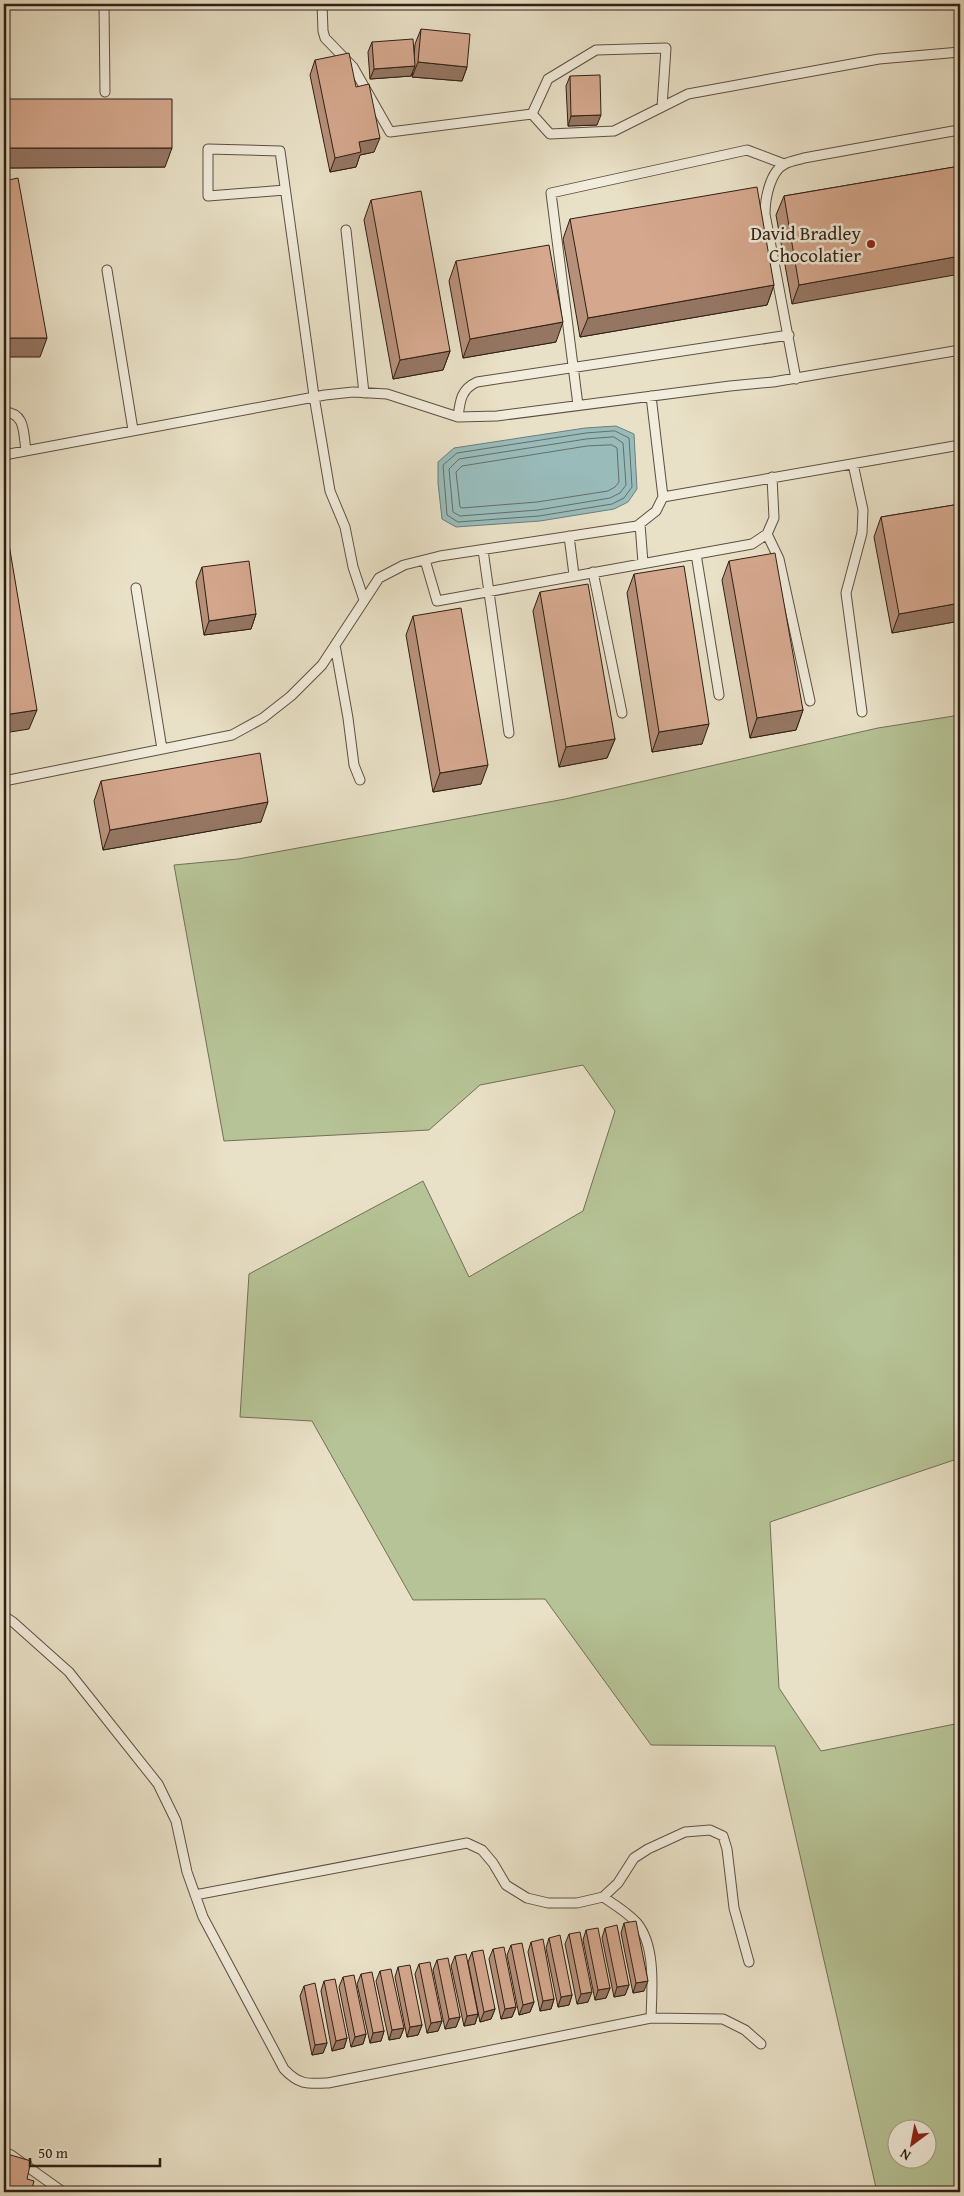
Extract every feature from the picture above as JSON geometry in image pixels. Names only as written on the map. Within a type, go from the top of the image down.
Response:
[{"type":"lane","points":[[104,4],[105,92]]},
{"type":"lane","points":[[322,4],[325,38],[353,67],[390,132],[532,114]]},
{"type":"lane","points":[[532,114],[548,79],[596,50],[666,48],[662,107]]},
{"type":"lane","points":[[532,114],[550,134],[614,131],[688,94],[879,59],[960,52]]},
{"type":"lane","points":[[796,378],[765,214],[766,199],[772,180],[784,164],[804,158],[953,131],[960,132]]},
{"type":"lane","points":[[285,190],[208,196],[208,150],[280,151],[314,396],[330,491],[345,527],[353,567],[364,600]]},
{"type":"lane","points":[[578,405],[551,193],[747,150],[784,164]]},
{"type":"lane","points":[[346,230],[364,393]]},
{"type":"lane","points":[[107,270],[133,430]]},
{"type":"lane","points":[[458,417],[460,400],[469,386],[477,382],[789,335]]},
{"type":"lane","points":[[4,454],[314,396],[364,393],[386,394],[458,417],[497,416],[796,378],[960,350]]},
{"type":"lane","points":[[4,781],[232,735],[263,718],[291,696],[322,664],[379,578],[404,565],[640,524],[656,511],[663,497],[651,396]]},
{"type":"lane","points":[[4,412],[18,415],[22,420],[26,450]]},
{"type":"lane","points":[[663,497],[960,446]]},
{"type":"lane","points":[[853,464],[863,510],[862,533],[846,593],[862,712]]},
{"type":"lane","points":[[425,560],[437,601],[752,544],[767,534],[774,518],[772,478]]},
{"type":"lane","points":[[640,524],[643,563]]},
{"type":"lane","points":[[767,534],[779,559],[810,701]]},
{"type":"lane","points":[[569,536],[574,575]]},
{"type":"lane","points":[[483,550],[509,733]]},
{"type":"lane","points":[[696,554],[719,695]]},
{"type":"lane","points":[[593,572],[622,713]]},
{"type":"lane","points":[[136,588],[162,749]]},
{"type":"lane","points":[[335,645],[354,765],[360,780]]},
{"type":"lane","points":[[4,1616],[69,1672],[158,1784],[176,1821],[195,1895],[203,1917],[284,2069],[294,2079],[307,2084],[328,2083],[652,2018],[723,2019],[746,2030],[761,2044]]},
{"type":"lane","points":[[195,1895],[467,1843],[482,1850],[493,1863],[506,1885],[527,1898],[548,1903],[577,1903],[603,1897],[618,1883],[634,1858],[648,1848],[686,1832],[710,1830],[723,1836],[727,1849],[734,1908],[748,1962]]},
{"type":"lane","points":[[603,1897],[624,1910],[638,1925],[648,1943],[652,1977],[652,2018]]},
{"type":"lane","points":[[4,2152],[20,2161],[63,2192]]},
{"type":"green space","points":[[960,715],[960,1458],[770,1522],[779,1688],[821,1751],[960,1723],[960,2192],[877,2192],[775,1746],[651,1745],[545,1599],[413,1600],[312,1421],[240,1417],[249,1274],[423,1181],[469,1277],[583,1211],[615,1111],[583,1065],[480,1085],[429,1130],[224,1141],[174,865],[238,859],[565,799],[878,728]]},
{"type":"water","points":[[616,426],[634,434],[637,489],[628,502],[614,509],[540,521],[456,527],[442,519],[438,462],[454,448],[585,428]]},
{"type":"building","points":[[421,29],[470,34],[467,67],[418,62]]},
{"type":"building","points":[[413,39],[415,66],[374,69],[372,42]]},
{"type":"building","points":[[349,53],[356,87],[369,84],[380,138],[359,142],[361,152],[335,158],[315,60]]},
{"type":"building","points":[[600,75],[601,115],[571,116],[570,76]]},
{"type":"building","points":[[8,99],[172,99],[172,148],[9,148]]},
{"type":"building","name":"David Bradley Chocolatier","points":[[960,166],[960,256],[799,285],[784,196]]},
{"type":"building","points":[[18,178],[47,338],[4,338],[4,181]]},
{"type":"building","points":[[757,187],[774,285],[588,318],[570,219]]},
{"type":"building","points":[[421,191],[450,351],[400,360],[371,200]]},
{"type":"building","points":[[549,245],[563,322],[470,339],[456,261]]},
{"type":"building","points":[[960,504],[960,603],[899,614],[881,517]]},
{"type":"building","points":[[4,515],[37,710],[4,715]]},
{"type":"building","points":[[775,553],[803,710],[757,718],[729,561]]},
{"type":"building","points":[[249,561],[256,614],[209,621],[202,567]]},
{"type":"building","points":[[684,566],[709,724],[659,732],[634,574]]},
{"type":"building","points":[[588,584],[615,739],[566,747],[540,592]]},
{"type":"building","points":[[461,608],[488,765],[440,773],[413,616]]},
{"type":"building","points":[[260,753],[268,802],[110,830],[101,781]]},
{"type":"building","points":[[636,1921],[648,1981],[636,1983],[624,1923]]},
{"type":"building","points":[[617,1925],[629,1985],[617,1987],[605,1928]]},
{"type":"building","points":[[598,1928],[610,1988],[598,1990],[586,1930]]},
{"type":"building","points":[[580,1932],[592,1992],[581,1994],[569,1934]]},
{"type":"building","points":[[560,1935],[572,1995],[561,1997],[549,1938]]},
{"type":"building","points":[[543,1939],[554,1999],[543,2001],[531,1942]]},
{"type":"building","points":[[522,1943],[534,2002],[523,2005],[511,1945]]},
{"type":"building","points":[[504,1947],[516,2007],[505,2009],[493,1949]]},
{"type":"building","points":[[483,1950],[495,2009],[484,2012],[472,1952]]},
{"type":"building","points":[[466,1954],[478,2014],[467,2016],[455,1956]]},
{"type":"building","points":[[448,1958],[460,2017],[449,2019],[437,1960]]},
{"type":"building","points":[[430,1962],[442,2021],[431,2023],[419,1964]]},
{"type":"building","points":[[410,1965],[422,2025],[410,2027],[398,1967]]},
{"type":"building","points":[[391,1969],[404,2028],[392,2030],[380,1971]]},
{"type":"building","points":[[372,1972],[384,2031],[373,2033],[361,1974]]},
{"type":"building","points":[[354,1975],[366,2034],[355,2037],[343,1977]]},
{"type":"building","points":[[335,1979],[347,2038],[336,2041],[324,1981]]},
{"type":"building","points":[[315,1983],[327,2043],[315,2045],[304,1986]]},
{"type":"building","points":[[4,2153],[31,2161],[27,2179],[34,2181],[31,2192],[4,2192]]},
{"type":"place","name":"David Bradley Chocolatier","points":[[871,244]]}]
